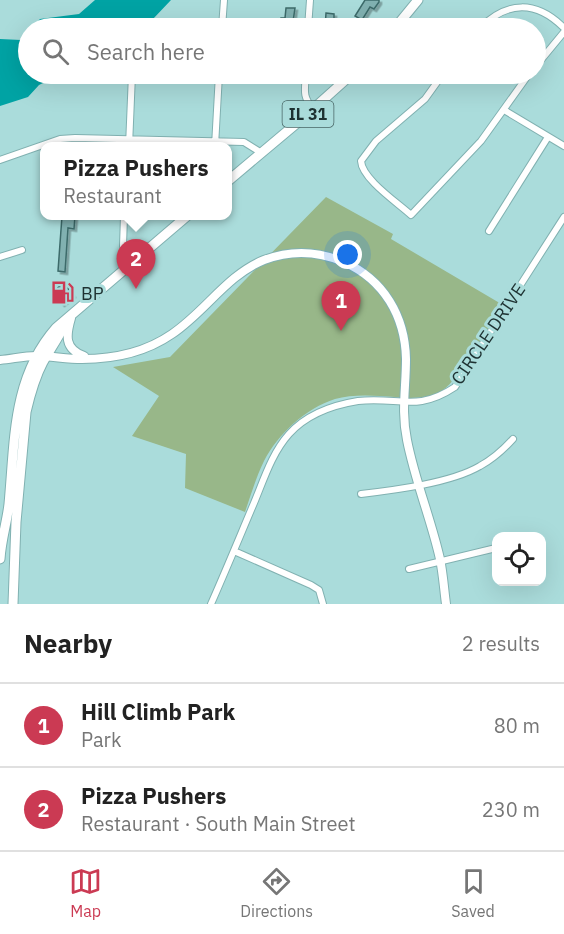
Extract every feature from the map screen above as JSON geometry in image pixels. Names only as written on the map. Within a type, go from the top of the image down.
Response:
[{"type":"main road","points":[[403,18],[418,0]]},
{"type":"main road","name":"IL 31","points":[[232,177],[341,84]]},
{"type":"main road","points":[[0,559],[8,512],[19,404],[24,380],[35,356],[46,339],[70,316],[182,220]]},
{"type":"main road","points":[[13,604],[16,522],[26,412],[30,396],[47,356],[70,316]]},
{"type":"street","points":[[223,18],[224,0]]},
{"type":"street","points":[[309,18],[310,0]]},
{"type":"street","points":[[494,18],[506,9],[518,7],[538,10],[558,22],[564,30],[546,53]]},
{"type":"street","points":[[129,142],[132,84]]},
{"type":"street","points":[[215,142],[218,84]]},
{"type":"street","points":[[305,84],[304,95],[313,109]]},
{"type":"street","points":[[436,84],[425,99],[376,141],[362,158],[363,170],[373,182],[411,215],[474,149],[522,84]]},
{"type":"street","points":[[504,110],[564,146]]},
{"type":"street","points":[[489,231],[548,136]]},
{"type":"street","points":[[54,142],[75,138],[118,142]]},
{"type":"street","points":[[232,143],[246,143],[260,152]]},
{"type":"street","points":[[0,160],[40,147]]},
{"type":"street","points":[[124,220],[123,246],[131,264]]},
{"type":"street","name":"CIRCLE DRIVE","points":[[211,604],[275,455],[291,432],[315,414],[335,405],[362,401],[428,402],[455,387],[563,222]]},
{"type":"street","points":[[0,257],[22,250]]},
{"type":"street","points":[[0,360],[35,356],[92,358],[121,356],[151,346],[183,326],[248,268],[276,256],[311,253],[335,258],[356,268],[373,280],[388,296],[398,314],[404,335],[406,360],[403,414],[407,442],[440,560],[446,604]]},
{"type":"street","points":[[70,316],[66,337],[70,348],[78,354],[92,358]]},
{"type":"street","points":[[361,494],[419,485],[463,474],[499,454],[513,440]]},
{"type":"street","points":[[409,569],[492,549]]},
{"type":"street","points":[[234,551],[311,585],[319,590],[323,604]]},
{"type":"green space","points":[[326,197],[393,234],[391,239],[503,305],[466,364],[450,384],[436,394],[404,398],[351,396],[324,403],[303,415],[277,441],[264,461],[245,512],[185,488],[186,454],[132,436],[159,396],[113,367],[170,357]]},
{"type":"water","points":[[95,0],[171,0],[154,18],[48,18],[79,14]]},
{"type":"water","points":[[0,39],[18,40],[18,84],[41,84],[28,97],[0,106]]},
{"type":"building","points":[[365,0],[379,0],[374,9],[370,7],[363,18],[355,16]]},
{"type":"building","points":[[286,8],[295,8],[294,18],[285,18]]},
{"type":"building","points":[[326,13],[334,14],[334,18],[326,18]]},
{"type":"building","points":[[62,220],[75,220],[74,229],[68,228],[65,272],[58,271]]},
{"type":"building","name":"BP","points":[[64,283],[73,295],[62,304],[52,292]]},
{"type":"place","name":"Pizza Pushers","points":[[136,289]]},
{"type":"place","name":"BP","points":[[63,293]]},
{"type":"place","name":"Hill Climb Park","points":[[341,331]]}]
